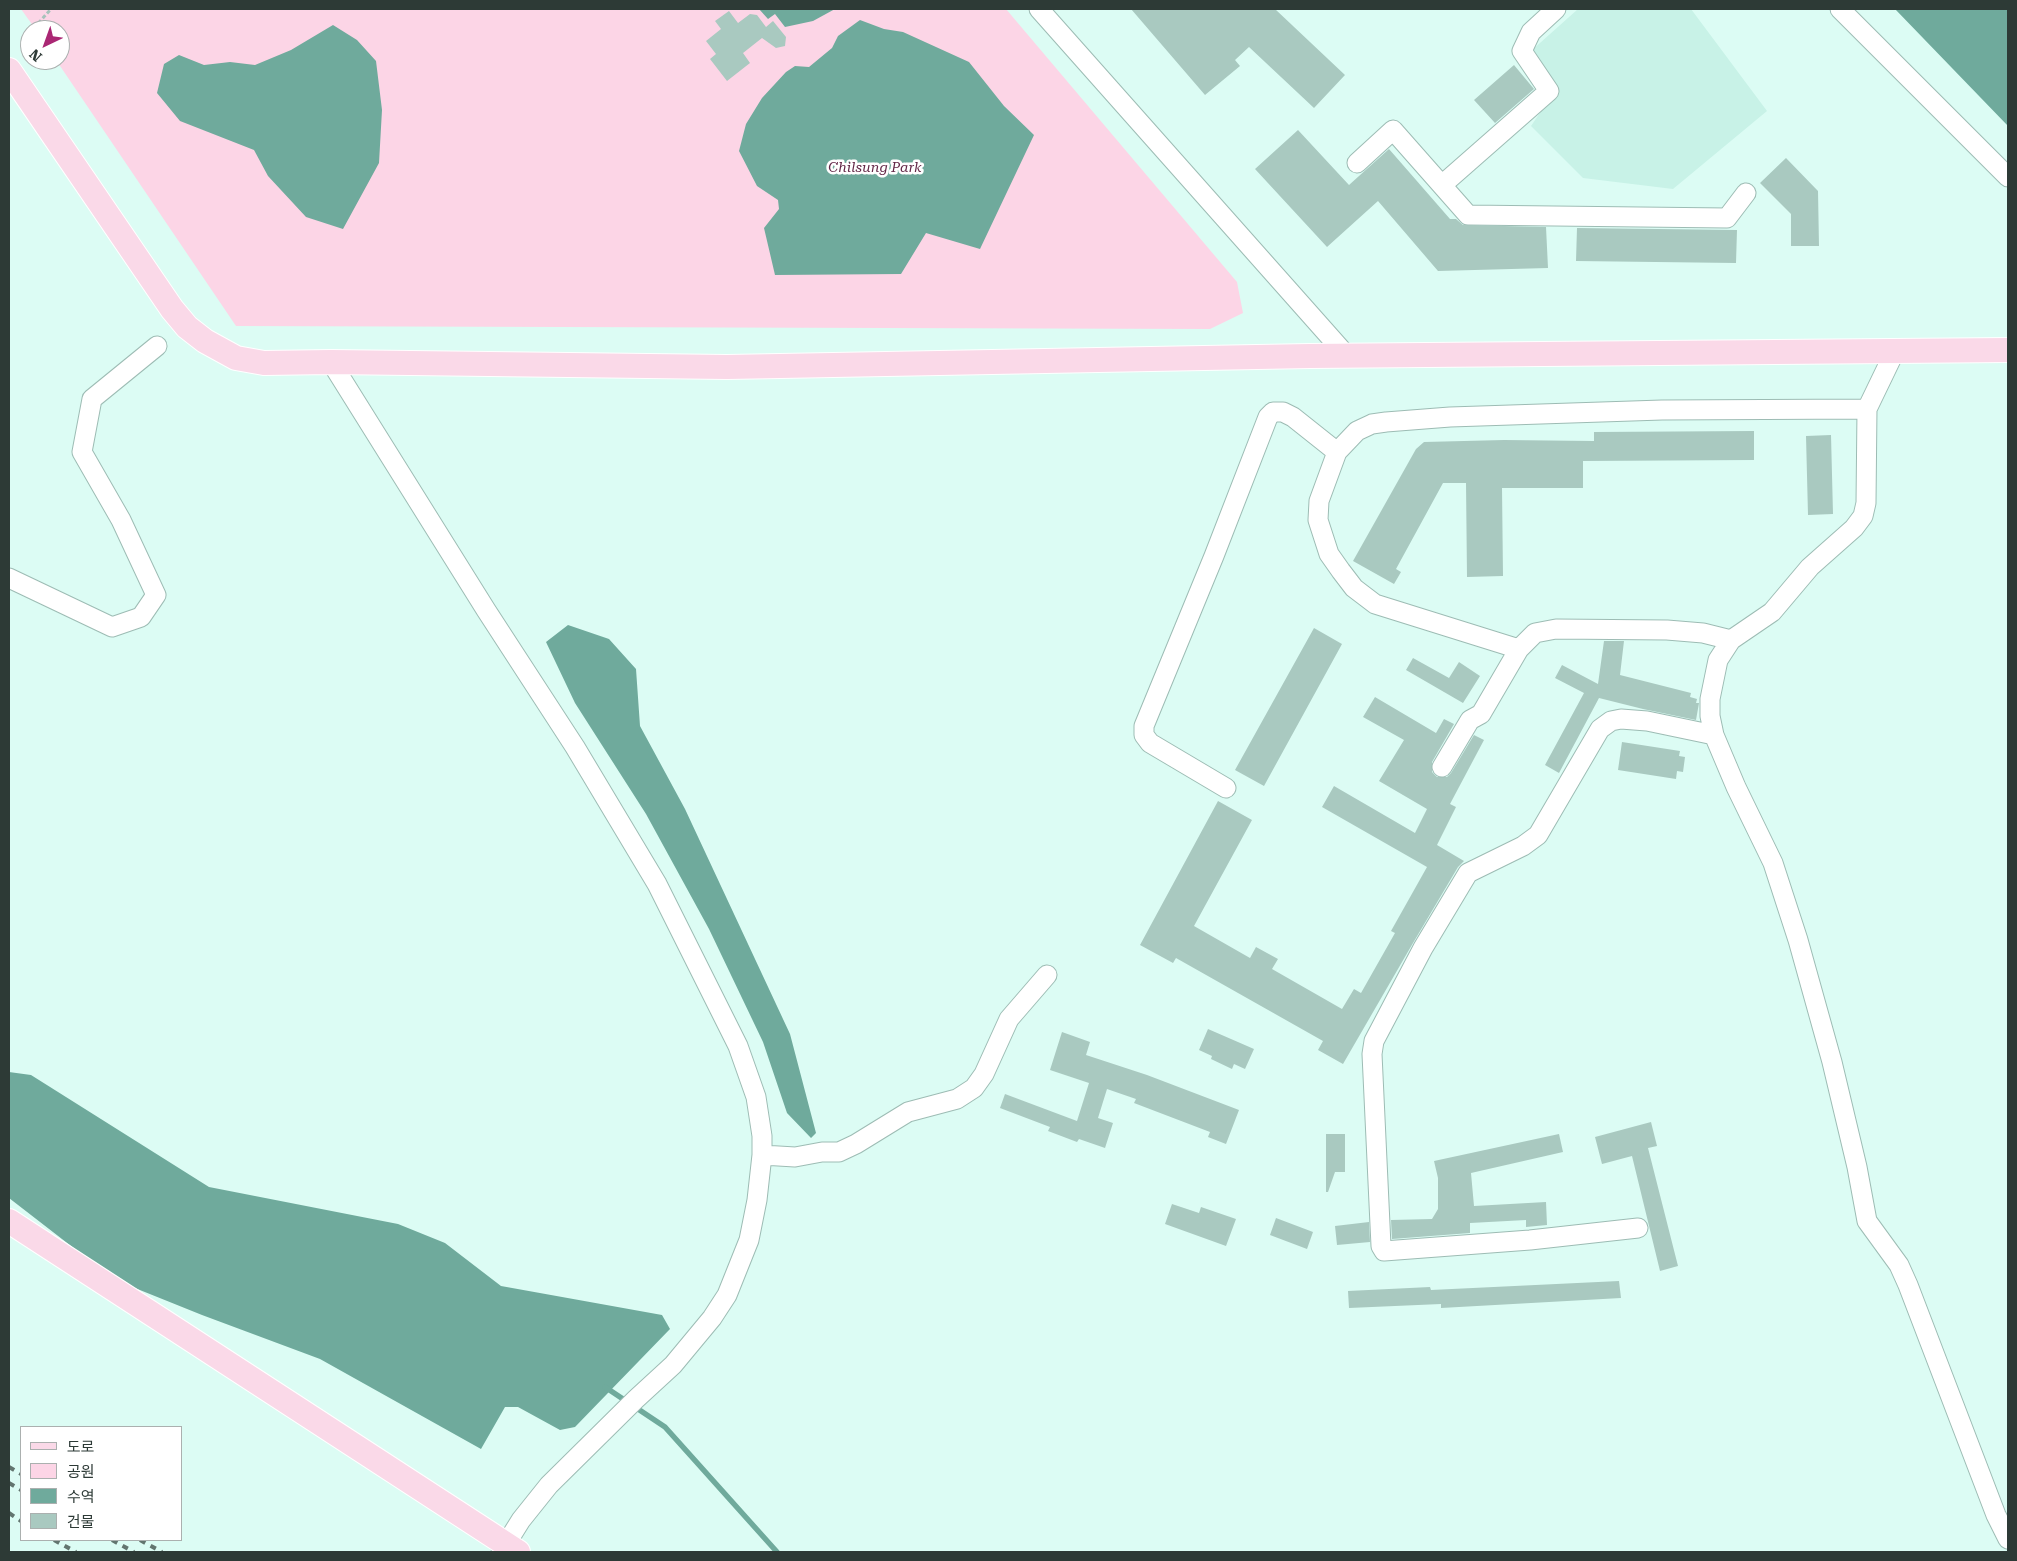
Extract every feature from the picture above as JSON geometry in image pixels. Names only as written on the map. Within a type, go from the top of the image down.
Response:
[{"type":"main road","points":[[9,70],[172,310],[187,327],[205,341],[236,358],[264,363],[331,362],[727,367],[1347,356],[2008,350]]},
{"type":"main road","points":[[9,1221],[508,1550]]},
{"type":"street","points":[[1039,9],[1347,356]]},
{"type":"street","points":[[1442,184],[1550,91],[1522,51],[1531,32],[1556,9]]},
{"type":"street","points":[[1840,9],[2008,177]]},
{"type":"street","points":[[1357,163],[1393,130],[1468,215],[1727,218],[1746,193]]},
{"type":"street","points":[[9,578],[112,627],[141,617],[156,595],[121,520],[82,452],[92,399],[157,346]]},
{"type":"street","points":[[1895,351],[1867,409],[1866,503],[1863,516],[1854,528],[1810,567],[1772,612],[1731,640],[1718,660],[1710,699],[1710,716],[1714,735],[1772,864],[1798,940],[1832,1062],[1857,1167],[1867,1222],[1899,1265],[1908,1285],[1996,1515],[2008,1539]]},
{"type":"street","points":[[331,362],[486,610],[575,747],[657,884],[738,1046],[756,1097],[762,1136],[762,1155],[749,1240],[726,1295],[712,1318],[673,1365],[549,1485],[508,1550]]},
{"type":"street","points":[[1520,649],[1375,604],[1354,588],[1329,554],[1318,520],[1319,501],[1337,452],[1357,431],[1372,424],[1450,416],[1662,410],[1867,409]]},
{"type":"street","points":[[1226,788],[1150,742],[1144,735],[1144,726],[1214,556],[1268,417],[1273,412],[1283,412],[1293,417],[1337,452]]},
{"type":"street","points":[[1442,767],[1470,720],[1481,714],[1520,649],[1535,633],[1556,629],[1667,630],[1703,633],[1731,640]]},
{"type":"street","points":[[1638,1228],[1530,1240],[1384,1251],[1381,1246],[1372,1054],[1374,1041],[1423,948],[1468,873],[1522,846],[1538,835],[1600,729],[1611,721],[1622,719],[1647,721],[1714,735]]},
{"type":"street","points":[[762,1155],[795,1157],[840,1152],[908,1112],[957,1099],[974,1088],[1009,1019],[1047,975]]},
{"type":"path","points":[[42,20],[52,9]]},
{"type":"shaded area","points":[[1578,9],[1691,9],[1767,111],[1673,189],[1583,178],[1531,126],[1556,89],[1531,51]]},
{"type":"green space","name":"Chilsung Park","points":[[21,9],[1006,9],[1237,282],[1243,313],[1210,329],[236,326],[63,70],[70,70],[70,20],[29,20]]},
{"type":"water","points":[[759,9],[835,9],[813,21],[785,27],[775,14],[768,19]]},
{"type":"water","points":[[1895,9],[2008,9],[2008,126]]},
{"type":"water","points":[[860,20],[884,29],[903,32],[969,62],[1004,106],[1034,135],[980,249],[926,233],[901,274],[775,275],[764,228],[779,209],[778,200],[757,186],[739,151],[746,124],[762,98],[786,72],[795,66],[809,67],[832,48],[838,36]]},
{"type":"water","points":[[333,25],[357,40],[376,61],[382,110],[379,163],[343,229],[306,217],[268,176],[254,150],[180,121],[157,93],[164,64],[179,55],[204,65],[230,62],[255,65],[291,50]]},
{"type":"water","points":[[568,625],[609,639],[636,669],[640,726],[685,809],[790,1034],[816,1133],[811,1138],[787,1113],[763,1042],[709,929],[646,814],[575,703],[546,642]]},
{"type":"water","points":[[9,1072],[31,1075],[209,1187],[398,1224],[445,1243],[501,1286],[662,1315],[670,1329],[575,1427],[560,1430],[518,1407],[505,1407],[481,1449],[320,1359],[115,1280],[9,1198]]},
{"type":"building","points":[[1131,9],[1275,9],[1345,75],[1314,108],[1249,47],[1235,60],[1240,66],[1205,95]]},
{"type":"building","points":[[729,11],[738,23],[750,14],[757,15],[766,27],[773,21],[786,37],[785,46],[776,48],[762,38],[743,53],[750,63],[727,81],[710,59],[716,54],[706,41],[721,29],[715,21]]},
{"type":"building","points":[[1514,65],[1534,89],[1495,123],[1474,100]]},
{"type":"building","points":[[1298,130],[1349,185],[1389,149],[1450,219],[1456,219],[1463,225],[1546,227],[1548,268],[1438,271],[1378,201],[1327,247],[1255,169]]},
{"type":"building","points":[[1786,158],[1818,191],[1819,246],[1791,246],[1791,214],[1760,183]]},
{"type":"building","points":[[1577,228],[1737,230],[1736,263],[1576,261]]},
{"type":"building","points":[[1754,431],[1754,460],[1583,461],[1583,488],[1502,488],[1503,576],[1467,577],[1466,483],[1443,483],[1396,569],[1401,572],[1394,584],[1353,561],[1416,449],[1424,442],[1504,440],[1594,441],[1594,432]]},
{"type":"building","points":[[1831,435],[1833,514],[1808,515],[1806,436]]},
{"type":"building","points":[[1314,628],[1342,644],[1264,786],[1235,770]]},
{"type":"building","points":[[1604,641],[1624,641],[1620,675],[1691,693],[1690,697],[1697,699],[1696,703],[1699,703],[1696,720],[1599,698],[1559,773],[1545,765],[1584,693],[1555,678],[1562,665],[1598,684]]},
{"type":"building","points":[[1413,658],[1449,678],[1459,662],[1480,676],[1463,703],[1406,670]]},
{"type":"building","points":[[1375,697],[1436,733],[1444,719],[1454,724],[1432,762],[1432,772],[1437,777],[1447,777],[1451,773],[1474,735],[1484,740],[1450,804],[1456,807],[1437,845],[1464,861],[1458,867],[1343,1064],[1318,1050],[1323,1041],[1176,958],[1173,963],[1140,945],[1218,801],[1252,820],[1194,926],[1250,958],[1256,947],[1278,959],[1272,969],[1342,1009],[1354,989],[1361,993],[1395,933],[1391,931],[1427,867],[1322,807],[1334,786],[1415,833],[1427,809],[1379,781],[1404,740],[1363,717]]},
{"type":"building","points":[[1622,742],[1680,751],[1679,756],[1685,757],[1683,772],[1677,771],[1676,779],[1618,770]]},
{"type":"building","points":[[1208,1029],[1254,1049],[1245,1069],[1234,1064],[1232,1069],[1211,1059],[1212,1056],[1199,1050]]},
{"type":"building","points":[[1062,1032],[1090,1042],[1086,1055],[1147,1075],[1239,1110],[1226,1144],[1208,1137],[1210,1132],[1134,1103],[1136,1099],[1107,1089],[1098,1118],[1113,1123],[1105,1148],[1079,1139],[1077,1142],[1048,1131],[1050,1127],[1000,1108],[1005,1094],[1077,1121],[1089,1083],[1050,1070]]},
{"type":"building","points":[[1651,1122],[1657,1146],[1648,1148],[1678,1266],[1660,1271],[1632,1156],[1602,1164],[1595,1137]]},
{"type":"building","points":[[1326,1134],[1345,1134],[1345,1172],[1335,1172],[1328,1192],[1326,1192]]},
{"type":"building","points":[[1559,1134],[1563,1152],[1471,1173],[1474,1206],[1546,1202],[1547,1225],[1526,1227],[1526,1220],[1470,1223],[1470,1233],[1392,1239],[1391,1220],[1432,1219],[1438,1209],[1438,1178],[1434,1161]]},
{"type":"building","points":[[1172,1204],[1199,1213],[1201,1207],[1236,1219],[1226,1246],[1165,1224]]},
{"type":"building","points":[[1276,1218],[1313,1232],[1307,1249],[1270,1235]]},
{"type":"building","points":[[1369,1222],[1370,1242],[1337,1245],[1335,1226]]},
{"type":"building","points":[[1619,1281],[1621,1298],[1441,1308],[1441,1304],[1349,1308],[1348,1291],[1430,1287],[1431,1290]]},
{"type":"waterway","points":[[605,1387],[665,1427],[777,1552]]},
{"type":"railway","points":[[9,1467],[20,1473]]},
{"type":"railway","points":[[9,1483],[20,1489]]},
{"type":"railway","points":[[9,1513],[20,1520]]},
{"type":"railway","points":[[56,1541],[76,1552]]},
{"type":"railway","points":[[114,1541],[134,1552]]},
{"type":"railway","points":[[142,1541],[162,1552]]}]
